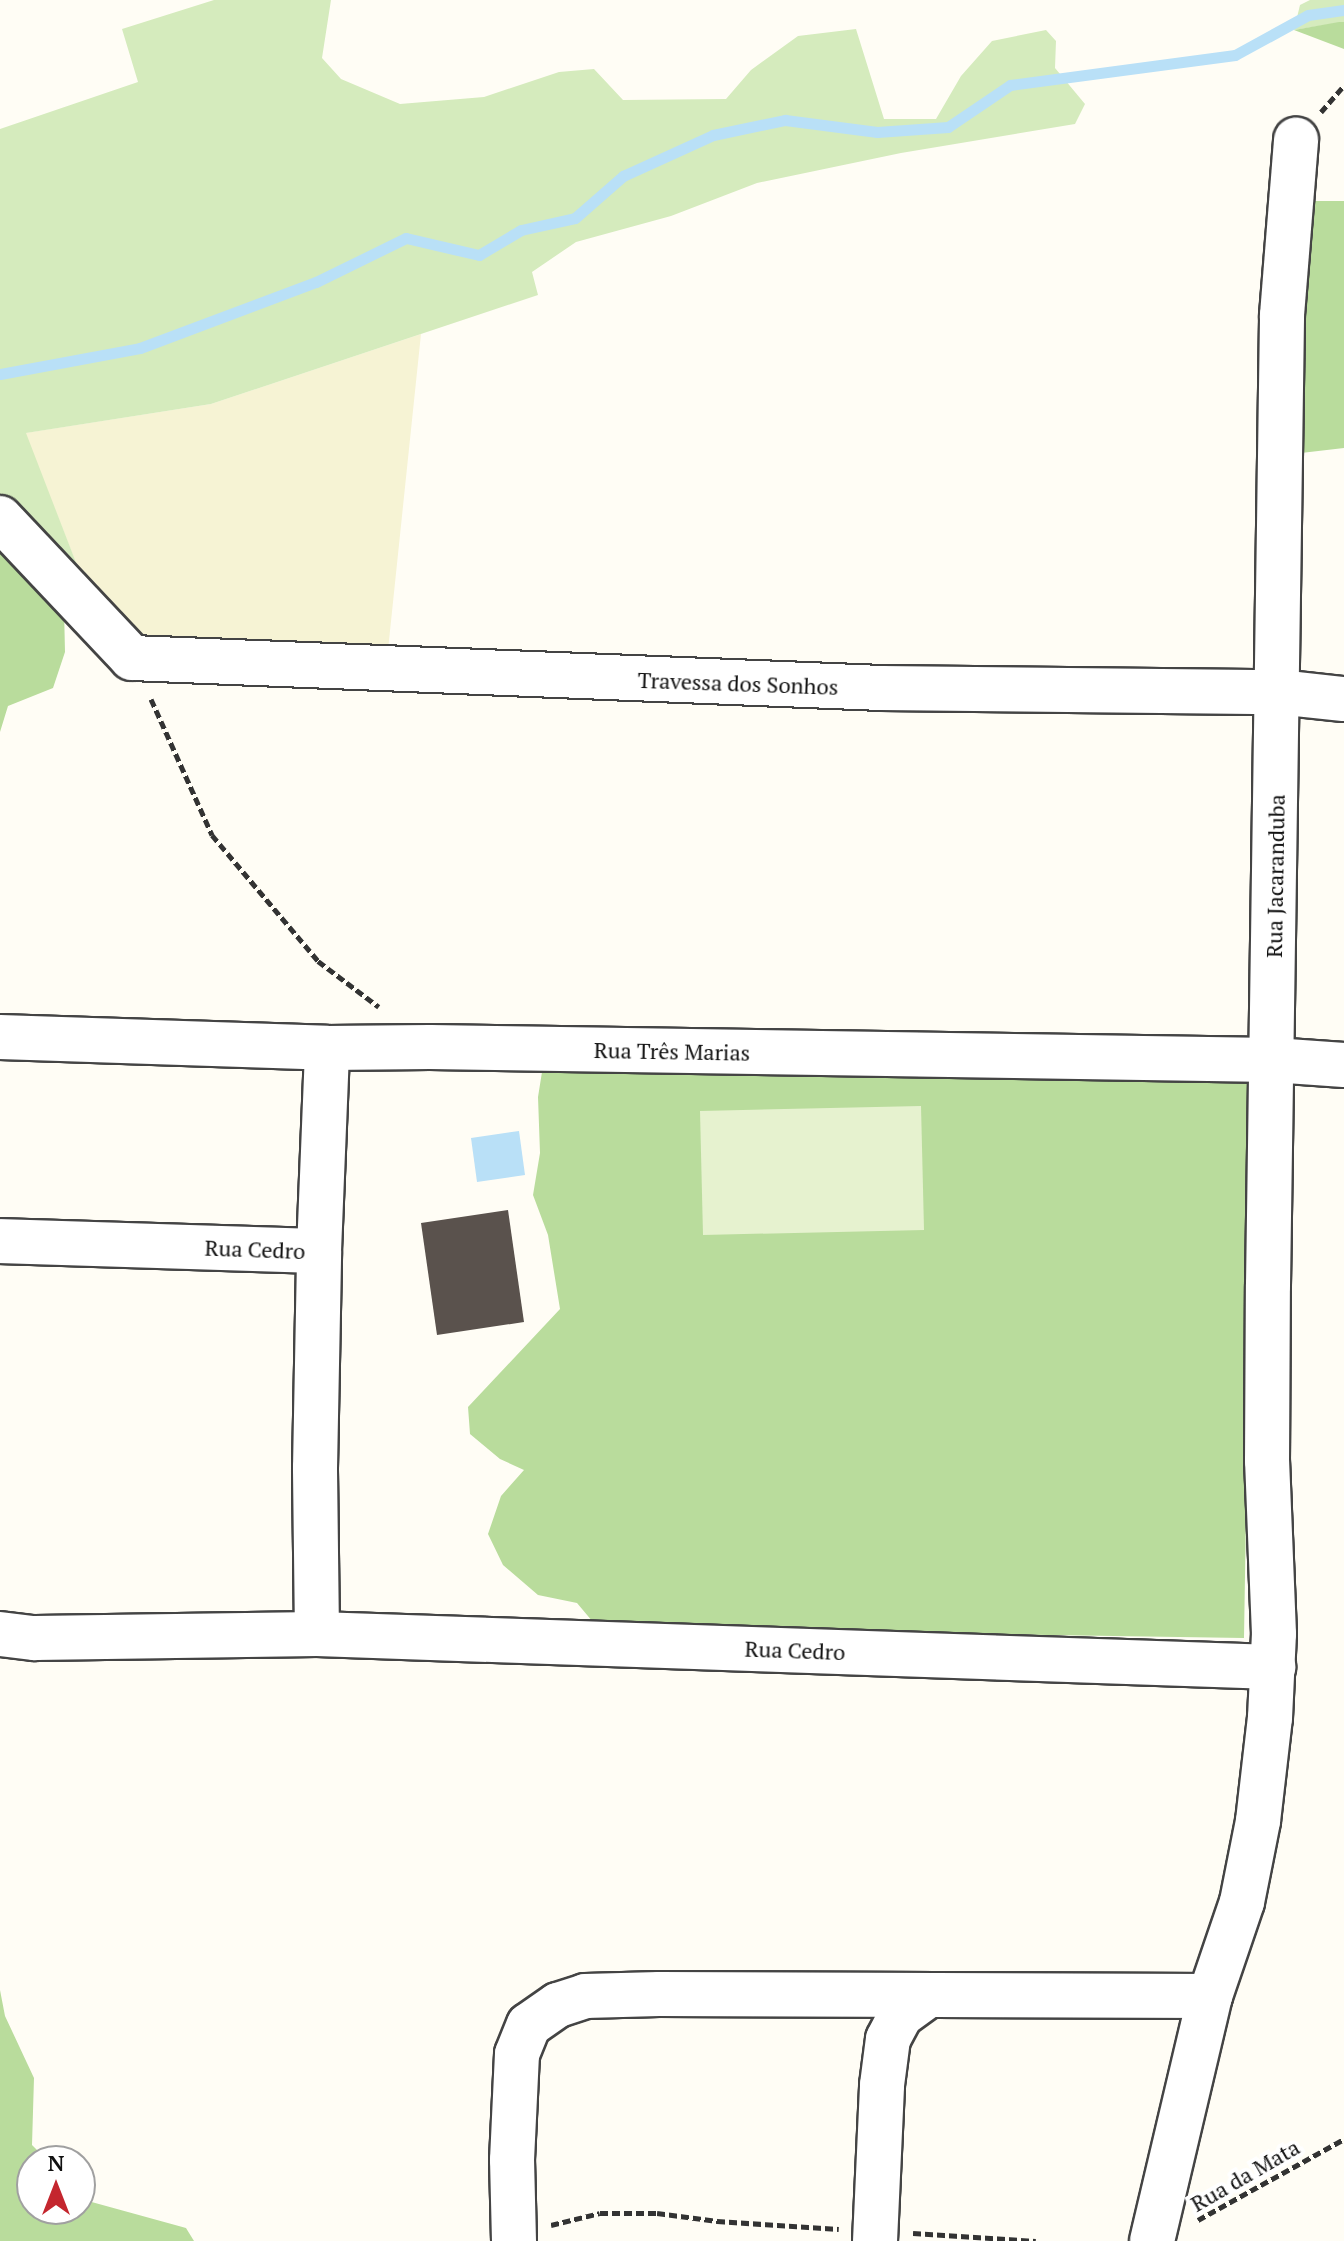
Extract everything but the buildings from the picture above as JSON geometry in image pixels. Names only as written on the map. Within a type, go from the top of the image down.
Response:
[{"type":"street","name":"Rua Jacaranduba","points":[[1170,2233],[1210,1996],[1242,1902],[1258,1821],[1273,1667],[1267,1461],[1282,315],[1296,140]]},
{"type":"street","points":[[0,518],[132,658]]},
{"type":"street","name":"Travessa dos Sonhos","points":[[132,658],[881,688],[1278,692],[1344,699]]},
{"type":"street","name":"Rua Três Marias","points":[[0,1037],[327,1048],[1273,1060],[1344,1065]]},
{"type":"street","points":[[319,1251],[327,1048]]},
{"type":"street","name":"Rua Cedro","points":[[0,1241],[319,1251],[315,1468],[317,1634]]},
{"type":"street","name":"Rua Cedro","points":[[0,1634],[35,1638],[317,1634],[1273,1667]]},
{"type":"street","points":[[514,2240],[512,2160],[517,2054],[529,2025],[558,2005],[585,1996],[1210,1996]]},
{"type":"street","points":[[875,2236],[882,2085],[888,2039],[901,2015],[927,1996]]},
{"type":"path","points":[[132,658],[212,835],[318,961],[380,1009]]},
{"type":"path","name":"Rua da Mata","points":[[1170,2233],[1344,2139]]},
{"type":"path","points":[[514,2240],[600,2213],[657,2213],[875,2236],[1036,2241]]},
{"type":"shaded area","points":[[421,334],[388,650],[130,643],[87,591],[25,433],[211,404]]},
{"type":"green space","points":[[214,0],[331,0],[322,58],[341,79],[400,104],[484,97],[559,72],[594,69],[623,100],[726,99],[751,70],[798,36],[856,29],[884,119],[936,119],[961,76],[992,41],[1046,30],[1056,41],[1055,68],[1085,104],[1075,124],[901,153],[757,183],[671,216],[576,242],[532,272],[538,295],[211,404],[26,433],[87,591],[0,496],[0,129],[138,82],[122,29]]},
{"type":"green space","points":[[1310,0],[1344,0],[1344,22],[1294,30],[1300,5]]},
{"type":"green space","points":[[1339,22],[1344,22],[1344,49],[1294,30]]},
{"type":"green space","points":[[1303,201],[1344,201],[1344,448],[1301,453]]},
{"type":"green space","points":[[0,538],[64,608],[65,652],[53,688],[8,706],[0,732]]},
{"type":"green space","points":[[542,1072],[1253,1083],[1244,1638],[598,1628],[577,1603],[538,1595],[503,1565],[488,1534],[501,1496],[524,1470],[500,1459],[470,1434],[468,1407],[560,1309],[548,1235],[533,1195],[540,1153],[538,1097]]},
{"type":"green space","points":[[921,1106],[924,1230],[703,1235],[700,1111]]},
{"type":"green space","points":[[0,1990],[5,2016],[34,2078],[32,2145],[16,2145],[16,2225],[96,2225],[96,2203],[186,2228],[194,2241],[0,2241]]},
{"type":"water","points":[[519,1131],[525,1175],[477,1182],[471,1138]]},
{"type":"waterway","points":[[0,374],[140,348],[316,282],[406,238],[479,255],[521,230],[575,218],[623,176],[713,135],[785,120],[877,132],[948,127],[1010,85],[1235,55],[1308,15],[1344,10]]}]
